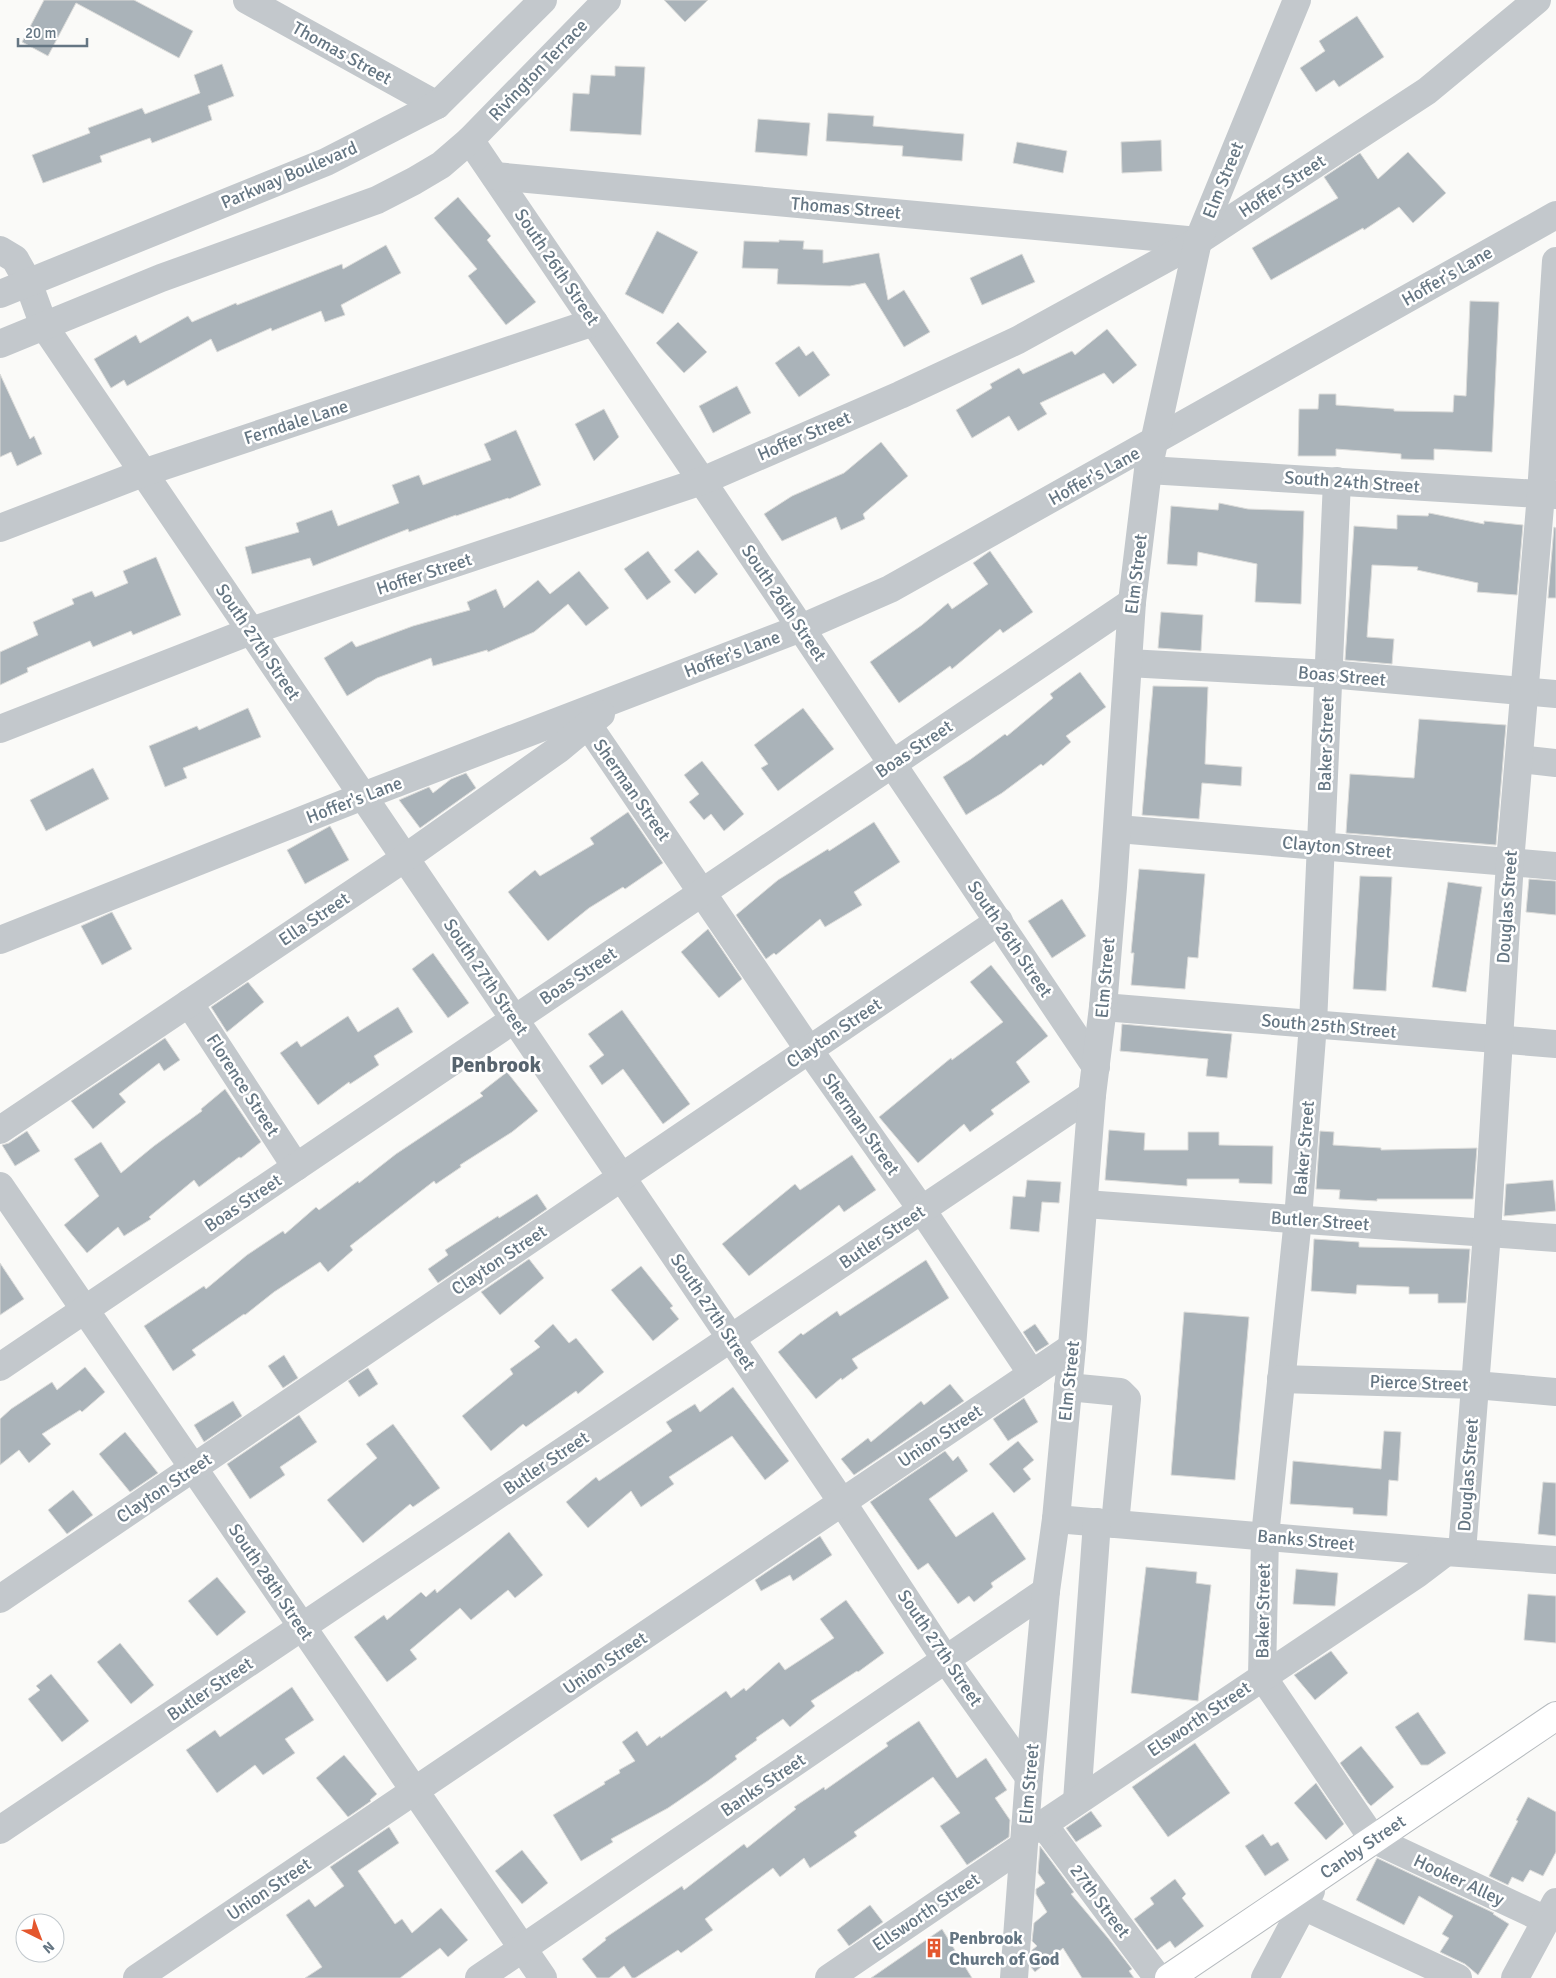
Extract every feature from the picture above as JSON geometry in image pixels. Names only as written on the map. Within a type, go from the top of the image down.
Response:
[{"type":"main road","name":"Canby Street","points":[[1169,1978],[1556,1716]]},
{"type":"street","name":"Thomas Street","points":[[247,0],[437,105]]},
{"type":"street","name":"Parkway Boulevard","points":[[0,294],[326,162],[437,105],[543,0]]},
{"type":"street","name":"Rivington Terrace","points":[[470,140],[606,0]]},
{"type":"street","name":"Elm Street","points":[[1014,1978],[1030,1833],[1029,1777],[1046,1591],[1056,1519],[1085,1204],[1092,1096],[1103,1007],[1118,829],[1132,602],[1148,470],[1198,241],[1297,0]]},
{"type":"street","name":"Hoffer Street","points":[[0,729],[251,632],[702,481],[900,395],[1018,340],[1198,241],[1428,91],[1537,0]]},
{"type":"street","name":"South 26th Street","points":[[470,140],[1096,1067]]},
{"type":"street","points":[[0,344],[161,278],[377,200],[414,182],[441,165],[470,140]]},
{"type":"street","name":"Thomas Street","points":[[495,176],[1198,241]]},
{"type":"street","name":"Hoffer's Lane","points":[[0,940],[363,796],[801,628],[890,589],[1556,215]]},
{"type":"street","name":"South 27th Street","points":[[0,250],[15,259],[28,282],[44,326],[842,1502],[946,1660],[1029,1777]]},
{"type":"street","name":"Douglas Street","points":[[1454,1552],[1475,1385],[1487,1233],[1498,1040],[1518,759],[1548,494],[1556,261]]},
{"type":"street","name":"Ferndale Lane","points":[[0,528],[143,473],[594,322]]},
{"type":"street","name":"South 24th Street","points":[[1148,470],[1548,494]]},
{"type":"street","name":"Baker Street","points":[[1337,481],[1313,1024],[1298,1219],[1265,1536],[1262,1676],[1373,1839]]},
{"type":"street","name":"Boas Street","points":[[0,1366],[1132,602]]},
{"type":"street","name":"Boas Street","points":[[1128,663],[1329,674],[1524,693],[1556,694]]},
{"type":"street","name":"Ella Street","points":[[0,1130],[405,858],[559,749],[621,697]]},
{"type":"street","name":"Sherman Street","points":[[588,725],[809,1050],[922,1210],[1032,1374]]},
{"type":"street","points":[[1518,759],[1556,763]]},
{"type":"street","name":"Clayton Street","points":[[1118,829],[1556,866]]},
{"type":"street","name":"Clayton Street","points":[[0,1600],[999,922]]},
{"type":"street","name":"Florence Street","points":[[189,1003],[296,1167]]},
{"type":"street","name":"South 25th Street","points":[[1103,1007],[1556,1044]]},
{"type":"street","name":"Butler Street","points":[[0,1830],[1092,1096]]},
{"type":"street","name":"South 28th Street","points":[[0,1186],[542,1978]]},
{"type":"street","name":"Butler Street","points":[[1085,1204],[1556,1238]]},
{"type":"street","name":"Union Street","points":[[137,1978],[1072,1347]]},
{"type":"street","name":"Pierce Street","points":[[1281,1379],[1475,1385],[1556,1392]]},
{"type":"street","points":[[1068,1387],[1120,1392],[1127,1399],[1106,1523],[1077,1801]]},
{"type":"street","name":"Banks Street","points":[[1056,1519],[1556,1560]]},
{"type":"street","name":"Elsworth Street","points":[[1030,1833],[1262,1676],[1410,1578],[1454,1552]]},
{"type":"street","name":"Banks Street","points":[[479,1978],[1046,1591]]},
{"type":"street","name":"Ellsworth Street","points":[[829,1978],[1030,1833]]},
{"type":"street","name":"27th Street","points":[[1030,1833],[1158,1978]]},
{"type":"street","name":"Hooker Alley","points":[[1373,1839],[1551,1911]]},
{"type":"street","points":[[1265,1978],[1319,1876]]},
{"type":"street","points":[[1303,1906],[1458,1978]]},
{"type":"street","points":[[1515,1978],[1551,1911]]},
{"type":"building","points":[[44,0],[134,0],[193,31],[179,58],[76,3],[48,56],[22,42]]},
{"type":"building","points":[[664,0],[708,0],[685,22]]},
{"type":"building","points":[[1357,16],[1384,57],[1339,87],[1334,80],[1316,92],[1300,68],[1325,51],[1319,41]]},
{"type":"building","points":[[222,64],[234,96],[208,106],[212,120],[152,143],[150,138],[100,156],[102,162],[43,183],[32,155],[90,133],[88,128],[142,108],[145,114],[200,93],[194,75]]},
{"type":"building","points":[[615,66],[645,67],[641,135],[570,131],[573,93],[589,94],[591,75],[615,76]]},
{"type":"building","points":[[828,113],[874,116],[873,126],[964,134],[962,161],[902,156],[903,146],[826,141]]},
{"type":"building","points":[[758,119],[810,123],[807,156],[755,152]]},
{"type":"building","points":[[1161,140],[1162,171],[1122,173],[1121,142]]},
{"type":"building","points":[[1017,142],[1067,151],[1063,173],[1013,163]]},
{"type":"building","points":[[1408,152],[1446,193],[1413,223],[1399,207],[1364,230],[1363,228],[1271,280],[1252,248],[1338,198],[1324,177],[1360,153],[1378,179]]},
{"type":"building","points":[[458,197],[491,236],[487,240],[536,302],[506,325],[468,276],[477,269],[434,218]]},
{"type":"building","points":[[657,231],[698,252],[663,314],[625,294]]},
{"type":"building","points":[[779,240],[804,241],[803,249],[823,250],[823,263],[879,253],[888,300],[904,290],[930,332],[904,347],[865,283],[850,286],[777,284],[778,269],[742,268],[744,241],[779,242]]},
{"type":"building","points":[[386,245],[401,273],[341,305],[345,315],[325,322],[321,311],[272,331],[271,328],[217,352],[211,339],[127,386],[124,380],[111,388],[94,359],[136,335],[140,343],[188,316],[192,322],[236,303],[237,305],[342,264],[343,269]]},
{"type":"building","points":[[1022,254],[1035,282],[982,305],[970,278]]},
{"type":"building","points":[[1470,301],[1499,302],[1492,452],[1434,449],[1434,460],[1401,459],[1401,454],[1336,449],[1336,456],[1298,456],[1299,409],[1318,409],[1319,394],[1336,394],[1336,405],[1394,409],[1394,411],[1453,412],[1454,395],[1466,396]]},
{"type":"building","points":[[678,322],[707,352],[684,373],[656,343]]},
{"type":"building","points":[[1107,329],[1137,365],[1113,384],[1104,373],[1040,403],[1047,414],[1018,431],[1009,416],[972,438],[956,410],[992,388],[990,384],[1019,368],[1023,374],[1072,351],[1075,355]]},
{"type":"building","points":[[799,346],[806,356],[813,351],[830,375],[799,397],[775,363]]},
{"type":"building","points":[[0,374],[30,439],[34,436],[42,454],[17,466],[11,452],[0,457]]},
{"type":"building","points":[[737,386],[751,413],[713,433],[699,406]]},
{"type":"building","points":[[604,409],[619,437],[594,461],[575,424]]},
{"type":"building","points":[[516,430],[541,485],[509,499],[409,532],[408,529],[313,566],[310,558],[252,574],[245,547],[299,532],[296,523],[332,510],[338,526],[399,503],[392,485],[419,475],[423,485],[491,460],[484,444]]},
{"type":"building","points":[[881,442],[908,476],[863,514],[865,519],[841,530],[836,517],[782,541],[764,514],[792,496],[844,473]]},
{"type":"building","points":[[1219,503],[1248,509],[1304,511],[1301,604],[1255,602],[1257,564],[1198,552],[1197,566],[1167,564],[1171,506],[1218,510]]},
{"type":"building","points":[[1429,513],[1484,524],[1484,521],[1523,525],[1517,595],[1477,592],[1478,583],[1417,570],[1418,567],[1372,565],[1367,637],[1394,639],[1392,664],[1345,660],[1354,526],[1397,529],[1397,515],[1428,516]]},
{"type":"building","points":[[1554,527],[1556,528],[1556,598],[1548,598]]},
{"type":"building","points":[[698,550],[718,574],[695,594],[674,570]]},
{"type":"building","points":[[648,551],[671,582],[647,600],[624,569]]},
{"type":"building","points":[[990,551],[1033,612],[1003,633],[1000,629],[952,669],[950,666],[899,703],[870,662],[922,625],[948,603],[952,609],[988,584],[973,563]]},
{"type":"building","points":[[156,557],[181,615],[133,635],[131,631],[93,647],[90,641],[27,668],[28,672],[0,685],[0,652],[38,635],[33,622],[74,604],[72,599],[92,591],[95,597],[128,583],[123,571]]},
{"type":"building","points":[[579,571],[609,608],[586,626],[568,604],[534,632],[488,652],[487,650],[433,666],[431,658],[377,678],[347,696],[324,658],[352,641],[356,647],[413,626],[470,610],[467,602],[496,589],[504,608],[538,580],[550,594]]},
{"type":"building","points":[[1161,612],[1203,615],[1201,651],[1158,648]]},
{"type":"building","points":[[1080,672],[1106,707],[1066,736],[1071,742],[1043,766],[1041,764],[1002,793],[966,815],[943,777],[1005,734],[1007,736],[1053,698],[1050,694]]},
{"type":"building","points":[[1153,686],[1208,687],[1205,764],[1242,767],[1241,786],[1202,783],[1199,819],[1142,815]]},
{"type":"building","points":[[248,708],[261,737],[183,768],[187,778],[165,787],[149,746],[197,726],[199,730]]},
{"type":"building","points":[[803,708],[834,749],[778,791],[761,768],[768,764],[754,745]]},
{"type":"building","points":[[1419,719],[1506,725],[1496,845],[1346,833],[1350,774],[1414,778]]},
{"type":"building","points":[[702,761],[744,814],[724,831],[711,814],[704,820],[689,802],[699,794],[684,775]]},
{"type":"building","points":[[93,768],[109,799],[46,831],[30,800]]},
{"type":"building","points":[[466,773],[476,788],[420,828],[399,800],[429,787],[433,793],[451,779]]},
{"type":"building","points":[[628,812],[663,863],[625,889],[623,887],[589,908],[548,941],[508,892],[535,870],[540,876],[594,844],[590,838]]},
{"type":"building","points":[[874,822],[900,862],[854,892],[862,905],[825,927],[820,919],[776,955],[774,953],[766,959],[736,915],[778,880],[828,849],[829,851]]},
{"type":"building","points":[[330,826],[349,860],[305,884],[287,850]]},
{"type":"building","points":[[1139,869],[1205,874],[1198,958],[1188,957],[1185,989],[1131,985],[1134,953],[1131,953]]},
{"type":"building","points":[[1360,876],[1392,877],[1386,991],[1353,989]]},
{"type":"building","points":[[1529,879],[1556,881],[1556,915],[1526,912]]},
{"type":"building","points":[[1448,882],[1482,887],[1466,992],[1432,987]]},
{"type":"building","points":[[1062,899],[1086,936],[1052,958],[1028,921]]},
{"type":"building","points":[[112,912],[132,949],[102,965],[81,926]]},
{"type":"building","points":[[708,929],[742,979],[719,998],[681,952]]},
{"type":"building","points":[[433,953],[469,1003],[448,1018],[412,969]]},
{"type":"building","points":[[991,965],[1048,1036],[1016,1062],[1030,1082],[991,1110],[994,1114],[970,1132],[964,1124],[918,1163],[879,1117],[951,1058],[952,1060],[1003,1022],[970,982]]},
{"type":"building","points":[[248,982],[264,1002],[227,1032],[211,1007]]},
{"type":"building","points":[[398,1007],[413,1032],[374,1056],[379,1065],[350,1084],[349,1082],[318,1105],[280,1053],[297,1041],[301,1047],[348,1016],[358,1032]]},
{"type":"building","points":[[622,1010],[690,1104],[663,1124],[623,1069],[602,1085],[589,1066],[604,1055],[588,1034]]},
{"type":"building","points":[[1122,1024],[1232,1034],[1227,1078],[1206,1076],[1208,1059],[1120,1051]]},
{"type":"building","points":[[165,1038],[180,1060],[164,1071],[159,1063],[119,1094],[126,1102],[93,1129],[71,1101]]},
{"type":"building","points":[[507,1072],[538,1111],[512,1132],[460,1165],[461,1167],[436,1184],[434,1181],[350,1246],[353,1250],[328,1272],[320,1262],[192,1350],[196,1355],[173,1371],[144,1326],[204,1286],[206,1289],[247,1255],[283,1231],[285,1234],[316,1207],[319,1210],[358,1181],[359,1183],[396,1154],[483,1096],[480,1093]]},
{"type":"building","points":[[225,1089],[261,1142],[199,1187],[194,1180],[149,1217],[151,1219],[124,1236],[118,1227],[87,1253],[64,1225],[99,1196],[74,1159],[101,1142],[121,1173],[202,1111],[201,1109]]},
{"type":"building","points":[[1109,1130],[1145,1133],[1144,1150],[1188,1150],[1188,1132],[1219,1132],[1219,1145],[1273,1146],[1272,1184],[1239,1183],[1239,1179],[1187,1179],[1187,1186],[1105,1180]]},
{"type":"building","points":[[27,1131],[40,1151],[15,1166],[2,1145],[9,1143]]},
{"type":"building","points":[[1320,1131],[1334,1132],[1333,1145],[1381,1148],[1381,1150],[1477,1148],[1473,1199],[1377,1199],[1377,1201],[1339,1199],[1340,1190],[1316,1189]]},
{"type":"building","points":[[852,1155],[876,1190],[844,1212],[839,1205],[749,1276],[722,1244],[795,1184],[800,1190]]},
{"type":"building","points":[[1027,1180],[1061,1182],[1059,1203],[1042,1202],[1039,1232],[1010,1229],[1013,1196],[1025,1197]]},
{"type":"building","points":[[1553,1180],[1556,1211],[1504,1216],[1506,1184]]},
{"type":"building","points":[[537,1194],[547,1209],[438,1283],[428,1269],[448,1255],[445,1250]]},
{"type":"building","points":[[1314,1239],[1359,1242],[1359,1247],[1470,1249],[1466,1303],[1438,1303],[1438,1294],[1409,1294],[1409,1287],[1357,1285],[1356,1294],[1311,1291]]},
{"type":"building","points":[[529,1259],[544,1278],[500,1315],[481,1292]]},
{"type":"building","points":[[926,1260],[949,1298],[852,1359],[858,1368],[842,1380],[841,1378],[816,1399],[778,1352],[801,1333],[803,1335],[837,1311],[840,1316]]},
{"type":"building","points":[[0,1263],[24,1299],[0,1315]]},
{"type":"building","points":[[641,1266],[673,1306],[670,1308],[679,1319],[653,1341],[611,1290]]},
{"type":"building","points":[[1184,1312],[1249,1317],[1235,1480],[1171,1475]]},
{"type":"building","points":[[553,1324],[569,1343],[576,1338],[604,1372],[578,1394],[576,1391],[526,1427],[523,1424],[491,1451],[462,1416],[513,1374],[510,1369],[540,1347],[534,1341]]},
{"type":"building","points":[[1035,1324],[1049,1344],[1036,1352],[1023,1332]]},
{"type":"building","points":[[284,1355],[298,1378],[283,1388],[268,1366]]},
{"type":"building","points":[[85,1367],[105,1392],[82,1412],[80,1410],[42,1434],[51,1444],[29,1463],[19,1450],[0,1465],[0,1419],[11,1409],[52,1382],[57,1390]]},
{"type":"building","points":[[368,1368],[378,1384],[359,1397],[348,1381]]},
{"type":"building","points":[[950,1384],[964,1401],[854,1475],[841,1459],[868,1438],[871,1442],[921,1401],[924,1405]]},
{"type":"building","points":[[733,1387],[789,1461],[765,1480],[732,1436],[669,1477],[674,1484],[641,1507],[631,1491],[588,1528],[566,1502],[596,1477],[599,1481],[672,1431],[666,1422],[695,1404],[700,1412]]},
{"type":"building","points":[[1024,1398],[1038,1422],[1008,1441],[993,1419]]},
{"type":"building","points":[[233,1401],[242,1416],[204,1442],[194,1425]]},
{"type":"building","points":[[299,1415],[317,1442],[280,1467],[285,1475],[250,1499],[227,1464]]},
{"type":"building","points":[[393,1424],[440,1488],[413,1507],[410,1504],[363,1543],[327,1500],[377,1458],[366,1444]]},
{"type":"building","points":[[1384,1431],[1401,1432],[1398,1481],[1389,1480],[1387,1516],[1353,1514],[1353,1508],[1290,1504],[1293,1461],[1381,1469]]},
{"type":"building","points":[[125,1432],[158,1473],[130,1492],[99,1454]]},
{"type":"building","points":[[1018,1441],[1034,1460],[1023,1469],[1031,1479],[1014,1493],[989,1464]]},
{"type":"building","points":[[945,1451],[953,1461],[958,1456],[968,1471],[929,1499],[956,1537],[993,1512],[1026,1559],[991,1583],[993,1587],[974,1602],[969,1596],[958,1604],[928,1563],[918,1570],[870,1502]]},
{"type":"building","points":[[1543,1482],[1556,1483],[1556,1536],[1538,1534]]},
{"type":"building","points":[[73,1490],[93,1515],[67,1534],[48,1510]]},
{"type":"building","points":[[509,1532],[543,1575],[515,1598],[508,1590],[471,1620],[460,1608],[410,1650],[417,1659],[387,1682],[354,1637],[384,1615],[387,1620],[421,1592],[426,1597],[435,1589],[437,1593]]},
{"type":"building","points":[[820,1536],[832,1555],[793,1581],[790,1575],[761,1591],[755,1580]]},
{"type":"building","points":[[1146,1567],[1197,1572],[1196,1583],[1211,1585],[1198,1701],[1131,1693]]},
{"type":"building","points":[[1296,1569],[1338,1573],[1335,1606],[1293,1604]]},
{"type":"building","points":[[217,1577],[246,1612],[217,1636],[188,1601]]},
{"type":"building","points":[[1528,1594],[1556,1596],[1556,1643],[1524,1640]]},
{"type":"building","points":[[846,1600],[884,1653],[858,1672],[811,1701],[815,1706],[790,1727],[783,1719],[756,1738],[757,1740],[735,1756],[737,1759],[709,1780],[668,1808],[611,1839],[613,1842],[581,1861],[553,1815],[605,1784],[604,1782],[620,1773],[619,1770],[635,1761],[622,1742],[637,1731],[647,1746],[726,1691],[731,1698],[744,1688],[746,1691],[779,1662],[785,1670],[834,1638],[820,1619]]},
{"type":"building","points":[[120,1643],[154,1685],[131,1704],[97,1662]]},
{"type":"building","points":[[1331,1651],[1348,1673],[1315,1700],[1294,1675]]},
{"type":"building","points":[[51,1674],[89,1721],[62,1742],[28,1699],[40,1690],[36,1686]]},
{"type":"building","points":[[292,1687],[314,1720],[285,1739],[295,1753],[263,1775],[255,1765],[217,1793],[186,1750],[215,1730],[220,1737]]},
{"type":"building","points":[[1418,1712],[1446,1753],[1428,1765],[1421,1765],[1395,1727]]},
{"type":"building","points":[[919,1721],[957,1778],[986,1758],[1007,1790],[995,1798],[1010,1820],[1009,1837],[967,1865],[940,1826],[960,1813],[933,1777],[854,1832],[857,1836],[810,1868],[804,1858],[780,1877],[773,1868],[705,1919],[713,1930],[681,1953],[678,1950],[635,1978],[632,1978],[624,1966],[609,1978],[597,1978],[582,1959],[606,1940],[605,1938],[682,1886],[684,1890],[744,1844],[747,1848],[796,1809],[794,1807],[824,1787],[825,1790],[888,1746],[886,1743]]},
{"type":"building","points":[[1195,1743],[1230,1793],[1168,1837],[1132,1787]]},
{"type":"building","points":[[1361,1746],[1394,1787],[1371,1806],[1340,1763]]},
{"type":"building","points":[[344,1755],[377,1794],[371,1801],[348,1817],[316,1778]]},
{"type":"building","points":[[1316,1783],[1344,1824],[1326,1840],[1294,1803]]},
{"type":"building","points":[[1528,1797],[1556,1812],[1556,1852],[1543,1876],[1530,1870],[1523,1882],[1512,1877],[1508,1885],[1489,1876],[1518,1821],[1516,1820]]},
{"type":"building","points":[[1091,1811],[1102,1826],[1076,1842],[1066,1828]]},
{"type":"building","points":[[389,1827],[399,1843],[358,1871],[395,1924],[402,1919],[412,1933],[441,1908],[468,1940],[448,1957],[440,1948],[400,1978],[305,1978],[322,1967],[286,1915],[309,1899],[315,1907],[344,1886],[330,1867]]},
{"type":"building","points":[[1263,1834],[1271,1846],[1278,1842],[1289,1860],[1265,1876],[1245,1846]]},
{"type":"building","points":[[1040,1846],[1074,1892],[1071,1894],[1132,1969],[1129,1971],[1134,1978],[1082,1978],[1063,1948],[1035,1972],[1031,1967],[1032,1950],[1037,1946],[1032,1941],[1034,1923],[1047,1912],[1036,1894],[1036,1889],[1045,1883],[1038,1873]]},
{"type":"building","points":[[522,1850],[548,1883],[522,1904],[495,1871]]},
{"type":"building","points":[[1377,1858],[1494,1913],[1509,1924],[1478,1975],[1465,1964],[1440,1952],[1449,1938],[1442,1934],[1453,1916],[1419,1896],[1404,1925],[1356,1900]]},
{"type":"building","points":[[1175,1879],[1186,1894],[1182,1898],[1204,1926],[1175,1948],[1170,1941],[1157,1950],[1134,1919],[1154,1904],[1150,1898]]},
{"type":"building","points":[[870,1905],[883,1922],[849,1946],[837,1930]]},
{"type":"building","name":"Penbrook Church of God","points":[[942,1929],[972,1978],[871,1978]]},
{"type":"place","name":"Penbrook Church of God","points":[[934,1948]]},
{"type":"district","name":"Penbrook","points":[[496,1064]]}]
